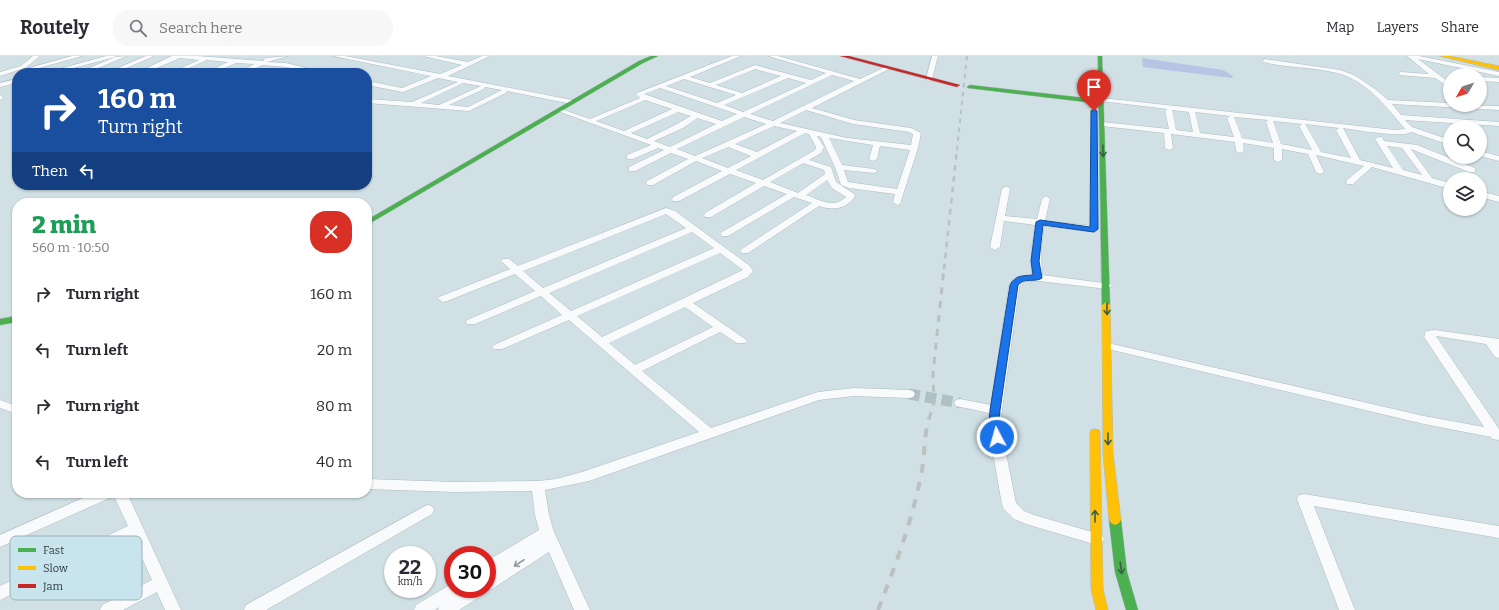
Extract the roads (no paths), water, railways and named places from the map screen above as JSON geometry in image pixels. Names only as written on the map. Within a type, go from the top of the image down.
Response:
[{"type":"main road","points":[[372,220],[566,105],[641,62],[655,56]]},
{"type":"main road","points":[[843,56],[857,58],[887,68],[957,85]]},
{"type":"main road","points":[[1092,56],[1102,124],[1097,285],[1108,346],[1108,453],[1121,572],[1132,610]]},
{"type":"main road","points":[[1094,180],[1100,56]]},
{"type":"main road","points":[[1443,56],[1499,68]]},
{"type":"main road","points":[[970,87],[1098,101]]},
{"type":"main road","points":[[0,322],[12,320]]},
{"type":"main road","points":[[1095,427],[1097,589],[1102,610]]},
{"type":"street","points":[[20,68],[37,56]]},
{"type":"street","points":[[32,68],[79,56]]},
{"type":"street","points":[[69,68],[113,56]]},
{"type":"street","points":[[97,68],[124,56]]},
{"type":"street","points":[[122,68],[151,56]]},
{"type":"street","points":[[175,56],[209,57],[235,61],[286,65],[299,68]]},
{"type":"street","points":[[152,68],[180,56]]},
{"type":"street","points":[[259,56],[266,63]]},
{"type":"street","points":[[254,68],[285,56]]},
{"type":"street","points":[[336,56],[438,77],[451,78],[566,105],[590,121],[625,132],[818,203],[835,207],[851,197],[849,194],[835,187],[828,176],[826,168],[802,160]]},
{"type":"street","points":[[426,56],[465,64]]},
{"type":"street","points":[[722,124],[645,98],[639,94],[738,56]]},
{"type":"street","points":[[770,56],[860,81]]},
{"type":"street","points":[[929,79],[935,56]]},
{"type":"street","points":[[1410,56],[1499,74]]},
{"type":"street","points":[[1410,56],[1443,81]]},
{"type":"street","points":[[184,68],[209,57]]},
{"type":"street","points":[[372,85],[405,90],[438,77],[480,57]]},
{"type":"street","points":[[219,68],[235,61]]},
{"type":"street","points":[[1265,61],[1344,73],[1352,76],[1373,90],[1386,102],[1409,129],[1443,141]]},
{"type":"street","points":[[280,68],[286,65]]},
{"type":"street","points":[[710,85],[753,67],[811,82]]},
{"type":"street","points":[[650,183],[696,158],[773,124],[887,68]]},
{"type":"street","points":[[0,74],[12,70]]},
{"type":"street","points":[[632,169],[722,124],[832,73]]},
{"type":"street","points":[[1401,74],[1443,77]]},
{"type":"street","points":[[718,106],[787,76]]},
{"type":"street","points":[[438,77],[482,88],[566,105]]},
{"type":"street","points":[[684,77],[742,95]]},
{"type":"street","points":[[1487,79],[1499,80]]},
{"type":"street","points":[[0,85],[12,81]]},
{"type":"street","points":[[413,104],[460,83]]},
{"type":"street","points":[[660,86],[773,124],[812,133],[877,144],[914,148]]},
{"type":"street","points":[[372,99],[392,88]]},
{"type":"street","points":[[441,107],[482,88]]},
{"type":"street","points":[[0,91],[12,89]]},
{"type":"street","points":[[372,101],[472,108],[504,92]]},
{"type":"street","points":[[590,121],[645,98]]},
{"type":"street","points":[[1098,101],[1395,132],[1407,132],[1409,129]]},
{"type":"street","points":[[1386,102],[1443,105]]},
{"type":"street","points":[[1487,107],[1499,108]]},
{"type":"street","points":[[806,108],[853,122],[913,131],[917,133],[914,148],[897,202]]},
{"type":"street","points":[[625,132],[678,109]]},
{"type":"street","points":[[1169,111],[1169,148]]},
{"type":"street","points":[[1485,112],[1499,122]]},
{"type":"street","points":[[1192,114],[1197,135]]},
{"type":"street","points":[[648,141],[680,126],[697,115]]},
{"type":"street","points":[[1399,117],[1499,122]]},
{"type":"street","points":[[1231,118],[1239,141],[1240,151]]},
{"type":"street","points":[[1270,122],[1278,147],[1278,160]]},
{"type":"street","points":[[1102,124],[1197,135],[1314,153],[1371,164],[1443,184]]},
{"type":"street","points":[[1303,126],[1320,172]]},
{"type":"street","points":[[1340,130],[1357,161]]},
{"type":"street","points":[[676,199],[803,131]]},
{"type":"street","points":[[708,214],[819,149],[812,133]]},
{"type":"street","points":[[1375,134],[1400,172]]},
{"type":"street","points":[[824,135],[839,167],[844,183],[900,192]]},
{"type":"street","points":[[1382,143],[1414,148],[1472,170]]},
{"type":"street","points":[[728,144],[757,155]]},
{"type":"street","points":[[873,159],[877,144]]},
{"type":"street","points":[[630,157],[658,145]]},
{"type":"street","points":[[1404,146],[1429,180]]},
{"type":"street","points":[[1487,155],[1499,159]]},
{"type":"street","points":[[1350,182],[1371,164]]},
{"type":"street","points":[[839,167],[874,171]]},
{"type":"street","points":[[725,234],[828,176]]},
{"type":"street","points":[[995,247],[1006,189]]},
{"type":"street","points":[[1487,196],[1499,199]]},
{"type":"street","points":[[1037,278],[1035,261],[1040,222],[1046,199]]},
{"type":"street","points":[[745,251],[818,203]]},
{"type":"street","points":[[443,298],[663,212],[672,213],[747,268],[748,271],[744,274],[601,342]]},
{"type":"street","points":[[1001,218],[1094,230]]},
{"type":"street","points":[[471,322],[541,291],[693,228]]},
{"type":"street","points":[[498,347],[721,249]]},
{"type":"street","points":[[506,261],[709,434]]},
{"type":"street","points":[[1097,285],[1037,278],[1021,278],[1016,281],[1014,285],[994,424],[1009,505],[1019,515],[1118,546]]},
{"type":"street","points":[[685,302],[741,341]]},
{"type":"street","points":[[635,370],[721,327]]},
{"type":"street","points":[[1498,436],[1430,335],[1435,333],[1494,341],[1499,354]]},
{"type":"street","points":[[1108,346],[1498,436]]},
{"type":"street","points":[[372,484],[455,487],[538,486],[584,477],[818,396],[854,392],[909,394]]},
{"type":"street","points":[[960,403],[995,410]]},
{"type":"street","points":[[0,404],[12,408]]},
{"type":"street","points":[[538,486],[542,515],[549,537],[582,610]]},
{"type":"street","points":[[11,536],[96,498]]},
{"type":"street","points":[[122,498],[140,536]]},
{"type":"street","points":[[1347,610],[1304,499],[1499,532]]},
{"type":"street","points":[[252,610],[427,510]]},
{"type":"street","points":[[119,536],[136,528]]},
{"type":"street","points":[[0,541],[10,537]]},
{"type":"street","points":[[496,564],[549,537]]},
{"type":"street","points":[[496,577],[549,537]]},
{"type":"street","points":[[142,541],[173,610]]},
{"type":"street","points":[[142,593],[161,583]]},
{"type":"street","points":[[0,593],[10,588]]},
{"type":"street","points":[[422,610],[444,596]]},
{"type":"street","points":[[446,610],[465,598]]},
{"type":"street","points":[[108,610],[128,600]]},
{"type":"water","points":[[1142,58],[1223,70],[1233,76],[1232,78],[1143,67]]},
{"type":"tunnel","points":[[909,394],[960,403]]},
{"type":"railway","points":[[957,150],[967,56]]},
{"type":"railway","points":[[944,269],[957,149]]},
{"type":"railway","points":[[929,419],[934,403],[933,373],[944,268]]},
{"type":"railway","points":[[878,610],[914,506],[922,470],[926,431],[929,418]]}]
